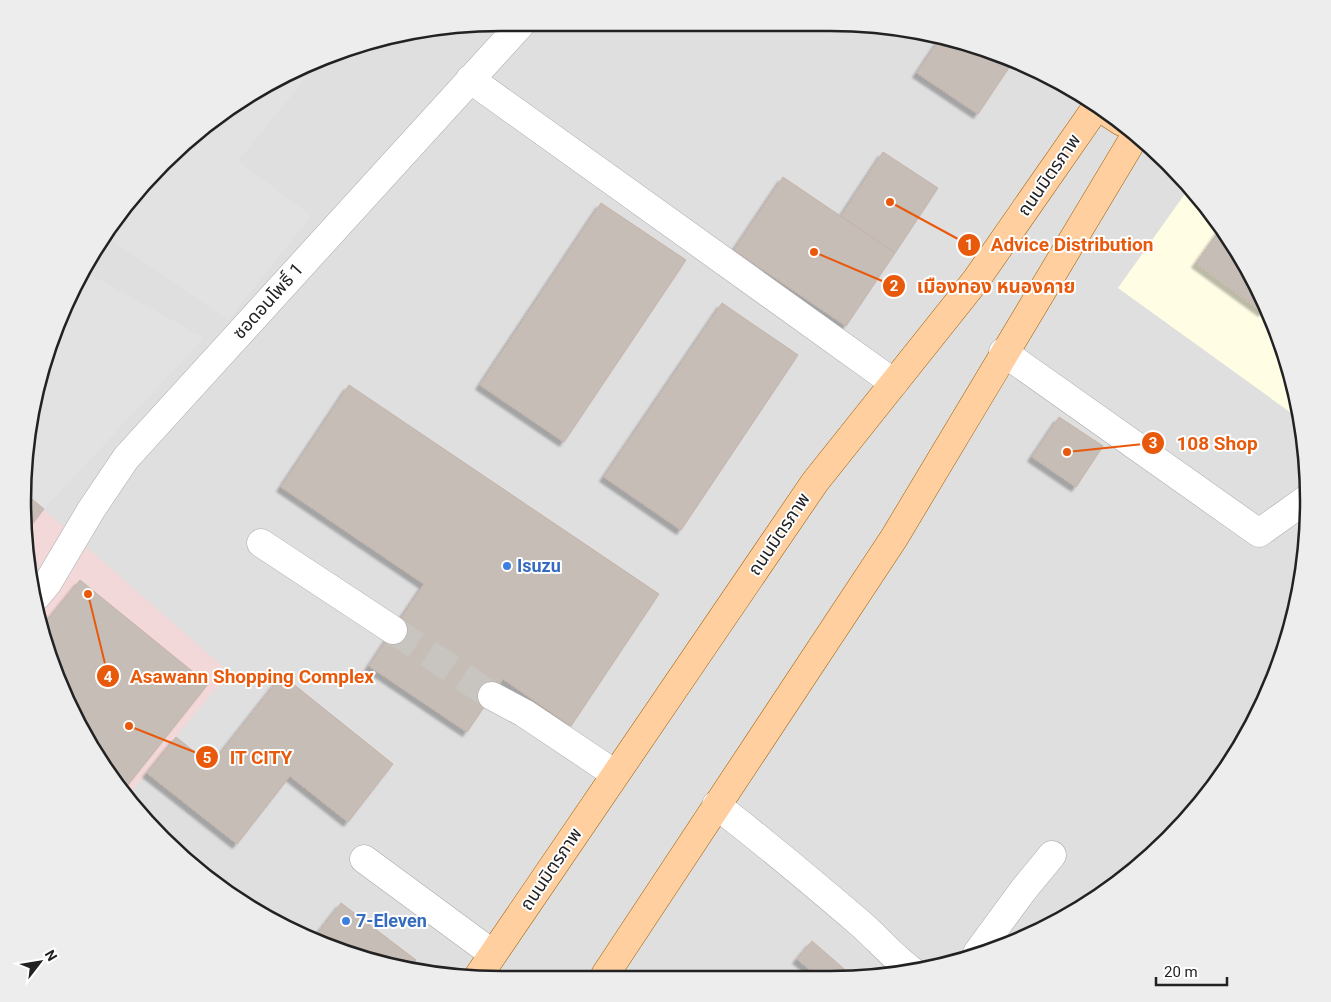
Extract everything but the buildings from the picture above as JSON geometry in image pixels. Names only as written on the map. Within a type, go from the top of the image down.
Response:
[{"type":"main road","name":"ถนนมิตรภาพ","points":[[486,965],[814,482],[976,280],[1093,112]]},
{"type":"main road","points":[[608,971],[894,538],[1003,352],[1132,141]]},
{"type":"street","name":"ซอดอนโพธิ์ 1","points":[[40,592],[126,458],[514,31]]},
{"type":"street","points":[[470,79],[894,383]]},
{"type":"street","points":[[1003,352],[1259,533],[1300,504]]},
{"type":"street","points":[[260,543],[393,630]]},
{"type":"street","points":[[492,696],[524,713],[615,774]]},
{"type":"street","points":[[716,805],[770,846],[867,929],[904,965]]},
{"type":"street","points":[[983,945],[1052,855]]},
{"type":"street","points":[[364,859],[486,965]]},
{"type":"shaded area","points":[[830,31],[891,35],[952,47],[1010,67],[1065,94],[1091,110],[1140,148],[1183,191],[1203,215],[1237,266],[1251,293],[1264,321],[1284,379],[1291,409],[1299,470],[1299,532],[1296,562],[1284,623],[1275,652],[1264,681],[1237,736],[1203,787],[1183,811],[1140,854],[1116,874],[1065,908],[1010,935],[952,955],[891,967],[830,971],[470,970],[409,962],[379,955],[321,935],[266,908],[215,874],[191,854],[148,811],[128,787],[94,736],[67,681],[47,623],[35,562],[31,501],[35,440],[47,379],[67,321],[94,266],[128,215],[148,191],[191,148],[240,110],[293,80],[350,56],[409,40],[470,32]]},
{"type":"shaded area","points":[[311,72],[238,161],[311,216],[228,320],[110,239],[148,191],[191,148],[240,110],[266,94]]},
{"type":"shaded area","points":[[1185,194],[1221,240],[1251,293],[1275,350],[1292,413],[1118,288]]},
{"type":"shaded area","points":[[90,274],[204,338],[44,509],[31,498],[32,470],[40,409],[56,350],[67,321]]},
{"type":"shaded area","points":[[31,498],[229,672],[132,791],[94,736],[67,681],[56,652],[40,593],[32,532]]},
{"type":"tunnel","points":[[393,630],[492,696]]},
{"type":"place","name":"Advice Distribution","points":[[890,202]]},
{"type":"place","name":"เมืองทอง หนองคาย","points":[[814,252]]},
{"type":"place","name":"108 Shop","points":[[1067,452]]},
{"type":"place","name":"Isuzu","points":[[507,566]]},
{"type":"place","name":"Asawann Shopping Complex","points":[[88,594]]},
{"type":"place","name":"IT CITY","points":[[129,726]]},
{"type":"place","name":"7-Eleven","points":[[346,921]]}]
